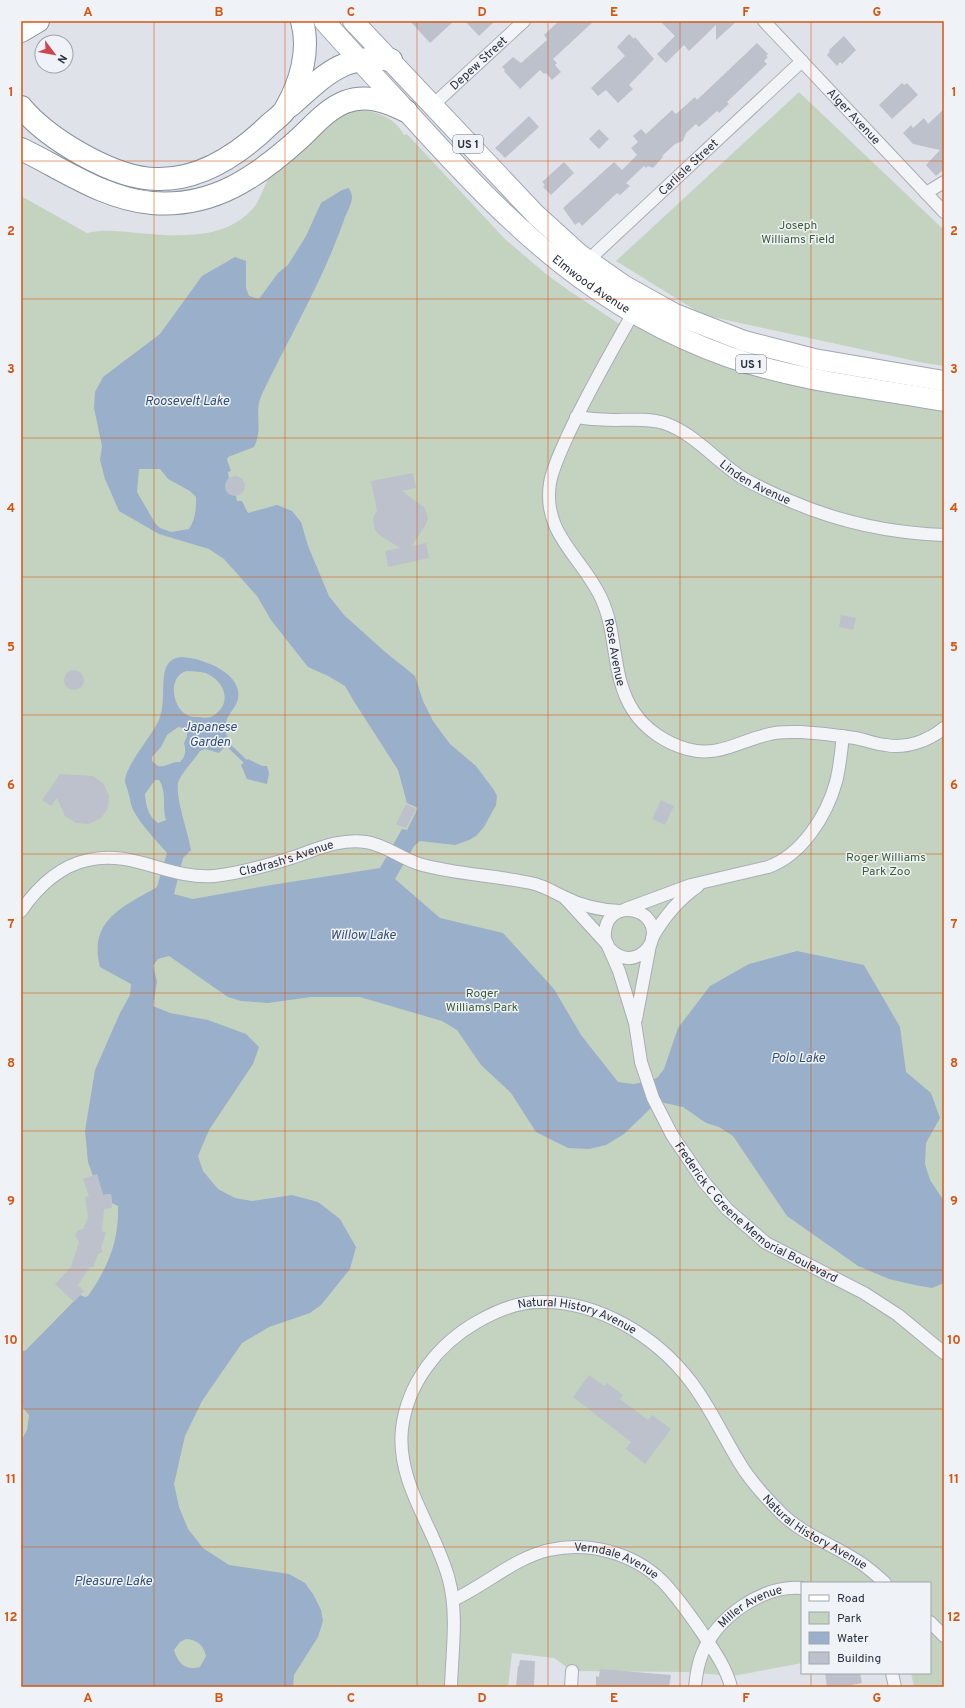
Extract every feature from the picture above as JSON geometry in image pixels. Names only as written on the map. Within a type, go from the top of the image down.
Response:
[{"type":"highway","points":[[21,31],[38,21]]},
{"type":"highway","points":[[286,110],[304,63],[305,49],[302,21]]},
{"type":"highway","points":[[21,107],[41,127],[66,145],[86,156],[108,167],[146,179],[158,179],[195,173],[224,160],[253,140],[286,110],[336,69],[350,62],[359,60],[373,58],[391,60]]},
{"type":"highway","points":[[21,148],[110,194],[145,202],[166,204],[210,197],[250,179],[273,162],[327,114],[345,102],[364,98],[373,99],[406,111]]},
{"type":"main road","name":"Elmwood Avenue","points":[[324,21],[503,214],[638,305],[684,339],[754,365],[802,376],[944,400]]},
{"type":"main road","name":"Elmwood Avenue","points":[[353,21],[536,215],[583,269]]},
{"type":"main road","name":"Elmwood Avenue","points":[[638,305],[768,348],[814,359],[944,381]]},
{"type":"street","name":"Depew Street","points":[[433,105],[524,21]]},
{"type":"street","name":"Alger Avenue","points":[[764,21],[944,212]]},
{"type":"street","name":"Carlisle Street","points":[[583,269],[602,246],[802,61]]},
{"type":"street","points":[[926,193],[944,182]]},
{"type":"street","name":"Rose Avenue","points":[[638,305],[576,417],[552,473],[549,492],[550,514],[558,534],[589,575],[603,602],[611,626],[615,662],[621,685],[630,705],[640,720],[664,739],[699,752],[720,751],[758,737],[781,732],[844,736],[886,745],[900,746],[921,742],[944,728]]},
{"type":"street","name":"Linden Avenue","points":[[576,417],[601,420],[645,420],[665,423],[690,437],[726,466],[750,482],[797,504],[858,525],[899,532],[944,535]]},
{"type":"street","name":"Frederick C Greene Memorial Boulevard","points":[[622,910],[670,892],[706,881],[777,864],[791,855],[798,849],[830,801],[838,775],[844,736]]},
{"type":"street","name":"Cladrash's Avenue","points":[[21,911],[48,881],[63,870],[79,862],[96,858],[134,860],[182,873],[205,876],[224,874],[270,864],[330,845],[348,842],[375,844],[416,863],[538,885],[589,906],[622,910]]},
{"type":"street","name":"Frederick C Greene Memorial Boulevard","points":[[635,1023],[652,940],[661,924],[676,905],[688,893],[706,881]]},
{"type":"street","name":"Cladrash's Avenue","points":[[564,897],[608,946]]},
{"type":"street","points":[[622,910],[635,910],[647,917],[652,928],[652,940],[645,952],[630,958],[619,956],[608,946],[604,933],[607,922],[615,914],[622,910]]},
{"type":"street","name":"Frederick C Greene Memorial Boulevard","points":[[608,946],[635,1023],[638,1049],[644,1075],[660,1115],[704,1182],[728,1209],[755,1235],[777,1250],[847,1283],[864,1293],[898,1315],[944,1353]]},
{"type":"street","name":"Natural History Avenue","points":[[453,1600],[450,1581],[437,1545],[419,1508],[405,1474],[401,1443],[404,1414],[422,1374],[432,1359],[452,1339],[476,1322],[501,1310],[515,1305],[538,1302],[562,1303],[605,1315],[629,1327],[649,1341],[671,1360],[689,1379],[706,1404],[746,1472],[761,1492],[782,1514],[802,1530],[856,1559],[884,1582]]},
{"type":"street","name":"Verndale Avenue","points":[[453,1600],[479,1587],[518,1562],[534,1554],[566,1547],[598,1549],[626,1558],[655,1576],[674,1594],[708,1642],[726,1671],[731,1687]]},
{"type":"street","name":"Miller Avenue","points":[[695,1687],[700,1661],[708,1642],[724,1622],[755,1599],[774,1591],[801,1588]]},
{"type":"street","points":[[451,1687],[453,1600]]},
{"type":"street","points":[[931,1619],[944,1625]]},
{"type":"street","points":[[931,1623],[944,1636]]},
{"type":"street","points":[[571,1687],[572,1670]]},
{"type":"street","points":[[892,1674],[895,1687]]},
{"type":"green space","name":"Joseph Williams Field","points":[[799,92],[944,230],[944,366],[924,363],[703,315],[616,261]]},
{"type":"green space","name":"Roger Williams Park","points":[[351,109],[374,112],[388,118],[400,128],[404,135],[407,134],[505,239],[546,274],[621,325],[687,321],[944,383],[944,1687],[914,1687],[911,1674],[931,1674],[931,1582],[801,1582],[801,1663],[733,1676],[685,1672],[572,1671],[554,1658],[512,1653],[508,1687],[21,1687],[21,196],[87,233],[111,231],[158,235],[182,235],[212,232],[225,228],[243,218],[257,203],[272,174],[293,154]]},
{"type":"water","points":[[349,188],[352,195],[352,200],[336,242],[259,401],[259,426],[257,440],[254,447],[228,457],[227,460],[231,471],[228,472],[229,478],[225,486],[229,494],[236,496],[237,501],[242,501],[248,513],[277,505],[292,511],[301,522],[308,546],[329,596],[344,615],[384,651],[415,676],[423,701],[433,721],[450,744],[476,766],[497,796],[496,805],[484,827],[476,836],[455,845],[420,841],[414,846],[395,879],[440,918],[503,933],[554,989],[581,1035],[618,1082],[633,1084],[651,1081],[658,1077],[664,1069],[678,1028],[710,986],[749,964],[797,951],[864,965],[900,1027],[906,1072],[931,1093],[940,1118],[926,1143],[925,1164],[930,1180],[944,1201],[944,1283],[932,1288],[915,1285],[889,1279],[858,1266],[787,1216],[733,1136],[719,1127],[706,1123],[683,1107],[660,1102],[653,1106],[624,1134],[606,1145],[589,1149],[568,1148],[536,1132],[511,1093],[481,1065],[457,1030],[442,1021],[360,997],[311,997],[268,1003],[241,1001],[228,997],[169,956],[158,959],[153,966],[157,981],[153,1006],[170,1013],[208,1020],[246,1034],[259,1047],[253,1064],[209,1130],[198,1156],[203,1171],[218,1189],[235,1198],[252,1201],[292,1195],[318,1202],[340,1219],[356,1247],[350,1269],[321,1305],[310,1313],[269,1327],[242,1343],[202,1401],[185,1436],[174,1484],[179,1507],[188,1529],[203,1548],[229,1565],[289,1574],[305,1583],[313,1594],[321,1610],[323,1621],[318,1637],[294,1675],[293,1687],[21,1687],[21,1441],[27,1430],[29,1415],[21,1405],[21,1352],[26,1350],[80,1295],[85,1297],[88,1296],[107,1264],[117,1231],[118,1206],[112,1203],[111,1194],[103,1195],[97,1175],[93,1176],[88,1162],[85,1131],[95,1070],[120,1013],[130,995],[131,984],[100,967],[98,951],[99,937],[104,926],[111,917],[132,901],[157,887],[167,853],[136,816],[125,781],[126,774],[134,758],[156,727],[159,720],[162,709],[164,674],[167,665],[174,659],[185,657],[202,661],[221,669],[229,675],[238,690],[237,701],[226,721],[225,727],[229,742],[219,753],[205,749],[200,751],[179,780],[178,794],[191,850],[183,858],[174,894],[193,899],[380,868],[402,829],[407,830],[418,808],[407,803],[398,770],[345,686],[308,667],[271,620],[257,596],[224,559],[209,549],[159,534],[119,511],[105,479],[100,460],[102,446],[94,408],[95,392],[103,377],[160,334],[202,276],[235,257],[246,261],[246,288],[249,296],[259,299],[278,273],[288,265],[306,236],[321,203],[342,190]],"holes":[[[139,469],[160,469],[168,479],[190,491],[196,497],[196,509],[189,529],[171,532],[160,528],[155,523],[137,492]],[[187,671],[203,672],[214,678],[219,683],[223,689],[224,701],[218,712],[211,717],[204,718],[190,716],[182,711],[175,699],[174,692],[176,679]],[[178,727],[186,730],[187,737],[184,743],[184,755],[180,762],[158,766],[152,761],[152,757],[161,747],[167,735]],[[155,780],[159,780],[164,794],[164,810],[166,820],[158,823],[152,817],[147,807],[145,794]],[[186,1639],[197,1642],[203,1649],[206,1656],[200,1667],[190,1668],[186,1667],[180,1662],[174,1650],[180,1642]]]},
{"type":"water","points":[[248,759],[262,766],[267,766],[269,773],[267,784],[247,779],[241,765]]},
{"type":"building","points":[[410,21],[454,21],[430,43]]},
{"type":"building","points":[[465,21],[495,21],[479,36]]},
{"type":"building","points":[[559,21],[594,21],[553,59],[557,63],[555,65],[561,72],[552,80],[546,73],[544,74],[540,70],[520,89],[502,67],[513,57],[521,63],[547,40],[544,35]]},
{"type":"building","points":[[660,21],[737,21],[716,40],[716,25],[689,51],[684,45],[666,63],[657,54],[675,36]]},
{"type":"building","points":[[629,34],[634,39],[635,37],[654,59],[629,85],[633,89],[618,103],[606,90],[598,96],[591,88],[625,56],[617,47]]},
{"type":"building","points":[[844,36],[856,50],[842,64],[840,62],[837,66],[827,55],[830,51],[829,50]]},
{"type":"building","points":[[757,43],[768,54],[766,56],[768,57],[764,61],[767,64],[727,102],[729,104],[719,113],[717,111],[699,127],[696,124],[686,133],[683,141],[675,144],[662,156],[663,157],[653,168],[648,166],[646,168],[644,166],[626,183],[630,186],[620,195],[617,193],[582,226],[579,222],[575,225],[563,208],[614,162],[622,170],[637,155],[631,148],[638,142],[633,136],[641,129],[646,134],[672,110],[676,114],[695,97],[697,100]]},
{"type":"building","points":[[902,83],[904,85],[907,83],[918,95],[892,119],[879,105]]},
{"type":"building","points":[[944,109],[944,169],[936,176],[926,165],[940,150],[913,144],[903,133],[911,125],[913,128],[924,118],[928,124]]},
{"type":"building","points":[[529,116],[539,127],[505,158],[495,148]]},
{"type":"building","points":[[599,129],[609,139],[599,149],[589,139]]},
{"type":"building","points":[[564,162],[574,173],[551,195],[543,187],[545,185],[542,182]]},
{"type":"building","points":[[413,473],[416,488],[402,491],[425,508],[428,518],[426,524],[412,546],[426,543],[429,558],[388,567],[385,551],[400,548],[378,534],[374,528],[373,518],[377,511],[371,481]]},
{"type":"building","points":[[235,476],[242,479],[245,486],[242,493],[235,496],[228,493],[225,486],[228,479]]},
{"type":"building","points":[[841,615],[856,618],[853,630],[839,627]]},
{"type":"building","points":[[70,670],[78,670],[84,676],[84,684],[78,690],[70,690],[64,684],[64,676]]},
{"type":"building","points":[[60,774],[93,776],[103,783],[109,795],[108,808],[101,818],[89,824],[76,823],[65,816],[57,798],[51,806],[42,800]]},
{"type":"building","points":[[661,800],[674,806],[665,825],[652,819]]},
{"type":"building","points":[[406,804],[416,809],[406,828],[396,824]]},
{"type":"building","points":[[97,1174],[103,1195],[111,1194],[112,1208],[104,1209],[102,1231],[106,1233],[101,1248],[103,1252],[98,1254],[93,1268],[90,1267],[78,1285],[84,1291],[74,1302],[55,1284],[71,1267],[79,1242],[75,1235],[78,1230],[83,1229],[88,1218],[85,1197],[89,1196],[83,1179]]},
{"type":"building","points":[[589,1375],[604,1386],[607,1383],[623,1395],[620,1399],[648,1420],[652,1415],[671,1429],[645,1464],[626,1449],[631,1442],[573,1397]]},
{"type":"building","points":[[520,1660],[535,1661],[534,1687],[516,1687]]},
{"type":"building","points":[[600,1669],[671,1675],[669,1687],[596,1687],[596,1676],[599,1677]]},
{"type":"building","points":[[825,1674],[860,1674],[862,1683],[842,1687],[827,1687]]},
{"type":"waterway","name":"Japanese Garden","points":[[227,744],[245,761]]},
{"type":"water label","name":"Roosevelt Lake","points":[[187,400]]},
{"type":"water label","name":"Willow Lake","points":[[363,934]]},
{"type":"water label","name":"Polo Lake","points":[[798,1057]]},
{"type":"water label","name":"Pleasure Lake","points":[[113,1580]]},
{"type":"park label","name":"Roger Williams Park Zoo","points":[[886,864]]}]
